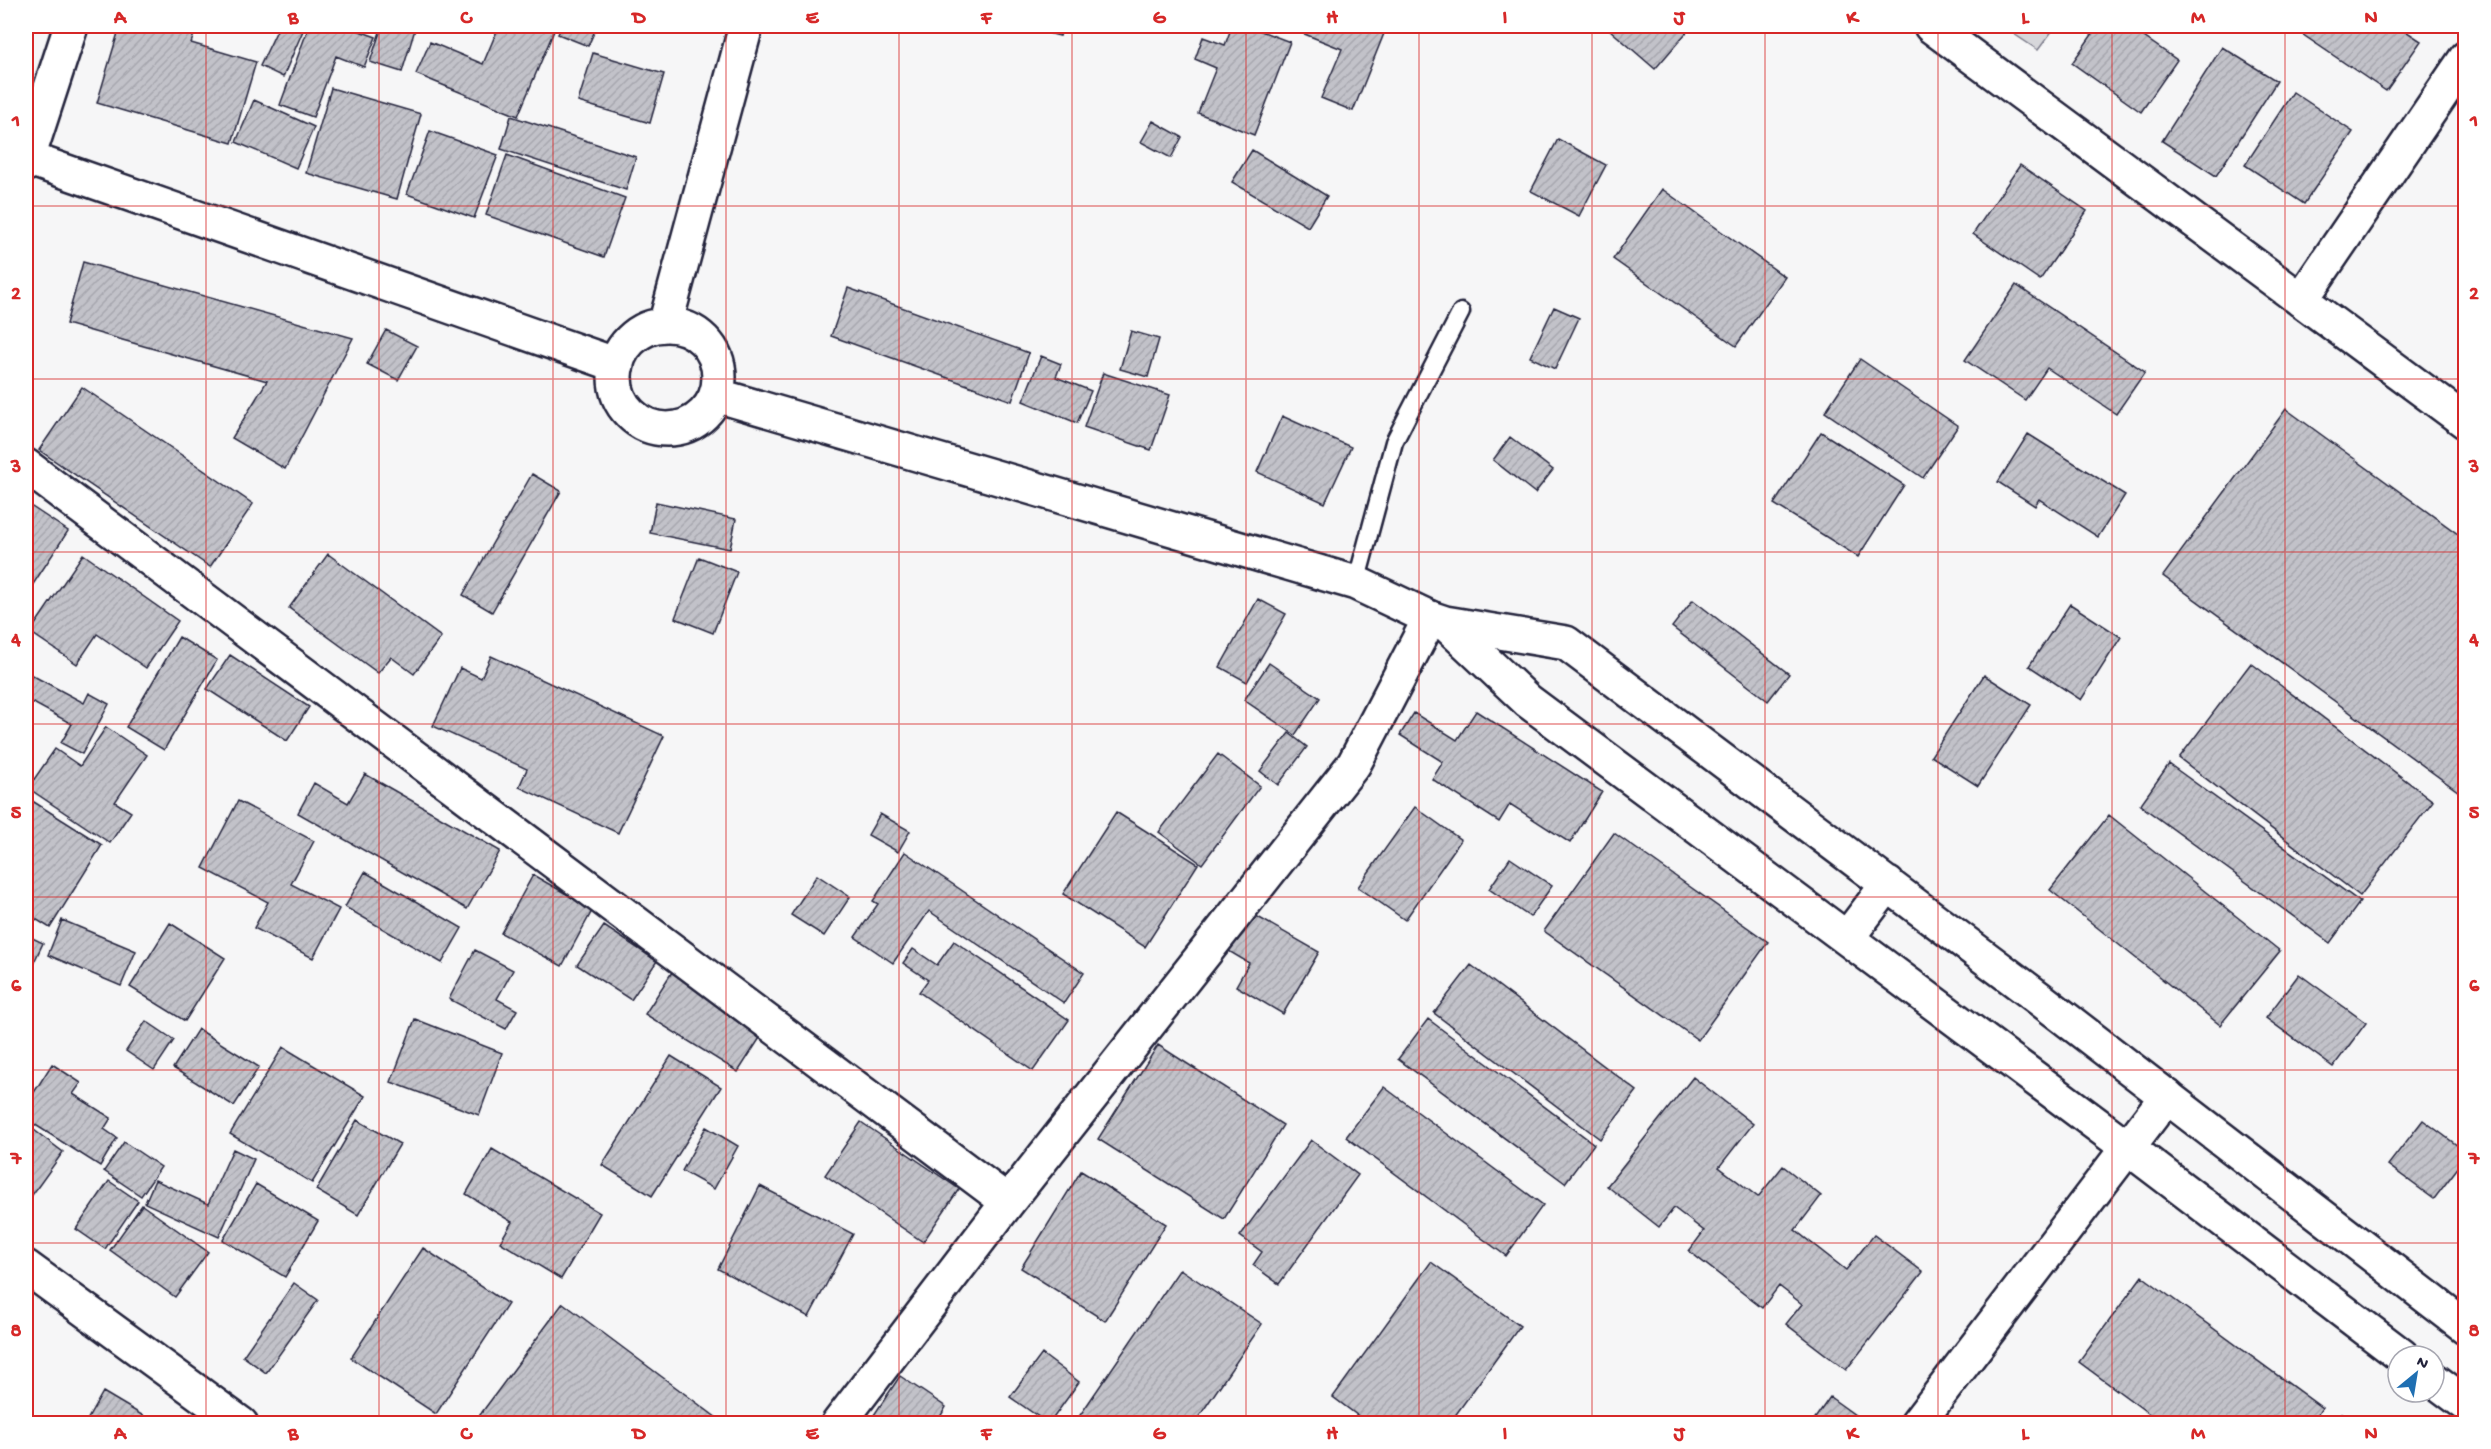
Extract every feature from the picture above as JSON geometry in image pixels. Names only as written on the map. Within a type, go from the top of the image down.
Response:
[{"type":"street","points":[[71,26],[26,161],[617,365]]},
{"type":"street","points":[[664,325],[746,26]]},
{"type":"street","points":[[1930,26],[2466,422]]},
{"type":"street","points":[[2301,300],[2466,58]]},
{"type":"street","points":[[664,325],[685,328],[702,339],[714,355],[719,375],[716,395],[708,410],[694,422],[678,428],[661,429],[644,424],[630,413],[620,399],[615,382],[617,365],[623,349],[634,336],[648,328],[664,325]]},
{"type":"street","points":[[716,395],[1356,583],[1437,620],[1566,644],[1888,884],[2466,1327]]},
{"type":"street","points":[[26,466],[1008,1202]]},
{"type":"street","points":[[838,1424],[1008,1202],[1354,764],[1437,620]]},
{"type":"street","points":[[1437,620],[1528,701],[2127,1147],[2386,1344]]},
{"type":"street","points":[[1847,938],[1888,884]]},
{"type":"street","points":[[1917,1424],[2167,1096]]},
{"type":"street","points":[[26,1267],[242,1424]]},
{"type":"street","points":[[2446,1389],[2466,1404]]},
{"type":"lane","points":[[1356,583],[1394,442],[1461,312]]},
{"type":"shaded area","points":[[2002,26],[2056,26],[2038,50]]},
{"type":"building","points":[[120,26],[197,26],[191,43],[256,62],[232,143],[97,103]]},
{"type":"building","points":[[279,26],[305,26],[283,77],[260,66]]},
{"type":"building","points":[[309,26],[346,26],[376,37],[364,67],[336,56],[313,117],[280,105]]},
{"type":"building","points":[[382,26],[416,26],[402,72],[370,62]]},
{"type":"building","points":[[499,26],[556,26],[518,116],[416,74],[430,42],[483,64]]},
{"type":"building","points":[[562,26],[597,26],[588,46],[558,34]]},
{"type":"building","points":[[1020,26],[1063,26],[1060,36]]},
{"type":"building","points":[[1232,26],[1248,26],[1290,42],[1254,135],[1198,113],[1216,68],[1195,59],[1203,37],[1225,45]]},
{"type":"building","points":[[1305,26],[1387,26],[1353,111],[1321,98],[1342,49],[1302,33]]},
{"type":"building","points":[[1614,26],[1692,26],[1655,69],[1610,30]]},
{"type":"building","points":[[2098,26],[2128,26],[2177,60],[2141,112],[2072,63]]},
{"type":"building","points":[[2290,26],[2398,26],[2421,41],[2386,91]]},
{"type":"building","points":[[2222,47],[2277,81],[2216,176],[2162,141]]},
{"type":"building","points":[[593,53],[664,74],[650,123],[578,102]]},
{"type":"building","points":[[331,88],[421,114],[397,199],[306,173]]},
{"type":"building","points":[[2293,92],[2353,132],[2304,204],[2245,165]]},
{"type":"building","points":[[254,100],[314,127],[296,168],[236,142]]},
{"type":"building","points":[[511,116],[636,157],[626,190],[501,149]]},
{"type":"building","points":[[1153,121],[1182,137],[1171,158],[1141,142]]},
{"type":"building","points":[[430,131],[498,155],[474,218],[407,194]]},
{"type":"building","points":[[1558,139],[1606,165],[1579,216],[1531,191]]},
{"type":"building","points":[[1252,150],[1327,196],[1308,227],[1232,182]]},
{"type":"building","points":[[507,155],[625,198],[604,257],[486,215]]},
{"type":"building","points":[[2020,165],[2087,211],[2040,280],[1973,234]]},
{"type":"building","points":[[1662,189],[1785,277],[1736,346],[1613,259]]},
{"type":"building","points":[[83,262],[353,338],[285,469],[232,438],[267,381],[66,324]]},
{"type":"building","points":[[2016,285],[2145,372],[2116,414],[2047,368],[2025,400],[1965,360]]},
{"type":"building","points":[[848,288],[1029,353],[1012,401],[831,336]]},
{"type":"building","points":[[1554,307],[1579,318],[1555,369],[1530,357]]},
{"type":"building","points":[[386,330],[417,346],[398,380],[367,364]]},
{"type":"building","points":[[1131,331],[1159,339],[1148,377],[1120,369]]},
{"type":"building","points":[[1041,356],[1061,364],[1056,377],[1091,391],[1077,423],[1023,401]]},
{"type":"building","points":[[1860,359],[1958,426],[1923,478],[1825,412]]},
{"type":"building","points":[[1103,373],[1170,395],[1151,450],[1084,427]]},
{"type":"building","points":[[82,387],[253,504],[210,567],[39,450]]},
{"type":"building","points":[[2286,409],[2466,540],[2466,797],[2163,576]]},
{"type":"building","points":[[1282,416],[1351,447],[1325,503],[1257,472]]},
{"type":"building","points":[[1821,432],[1904,485],[1858,557],[1774,504]]},
{"type":"building","points":[[2028,434],[2125,495],[2098,537],[2039,499],[2035,506],[1998,482]]},
{"type":"building","points":[[1510,437],[1553,470],[1535,493],[1493,460]]},
{"type":"building","points":[[532,474],[561,491],[492,612],[463,595]]},
{"type":"building","points":[[656,502],[736,519],[730,549],[650,533]]},
{"type":"building","points":[[26,503],[68,531],[26,595]]},
{"type":"building","points":[[83,554],[178,621],[146,668],[97,634],[77,664],[30,632]]},
{"type":"building","points":[[328,554],[441,637],[414,674],[391,657],[378,673],[289,608]]},
{"type":"building","points":[[699,557],[737,572],[713,633],[675,618]]},
{"type":"building","points":[[1258,599],[1286,614],[1247,682],[1220,667]]},
{"type":"building","points":[[1693,600],[1789,674],[1768,701],[1672,627]]},
{"type":"building","points":[[2070,604],[2121,637],[2081,700],[2029,666]]},
{"type":"building","points":[[179,637],[217,660],[164,750],[126,727]]},
{"type":"building","points":[[230,655],[309,707],[287,741],[207,689]]},
{"type":"building","points":[[491,656],[664,736],[618,833],[519,787],[527,769],[433,726],[460,668],[481,678]]},
{"type":"building","points":[[1269,663],[1320,698],[1295,735],[1244,700]]},
{"type":"building","points":[[2251,663],[2433,801],[2360,896],[2179,758]]},
{"type":"building","points":[[26,672],[84,703],[89,693],[109,704],[82,754],[61,743],[72,724],[26,699]]},
{"type":"building","points":[[1984,675],[2031,705],[1978,786],[1931,756]]},
{"type":"building","points":[[1476,711],[1602,792],[1570,843],[1510,804],[1499,822],[1432,779],[1443,762],[1400,735],[1414,713],[1457,740]]},
{"type":"building","points":[[106,727],[147,755],[115,802],[131,812],[110,843],[28,788],[55,749],[80,766]]},
{"type":"building","points":[[1289,733],[1307,747],[1278,785],[1260,771]]},
{"type":"building","points":[[1218,754],[1260,786],[1202,864],[1159,832]]},
{"type":"building","points":[[2169,764],[2360,902],[2330,943],[2140,805]]},
{"type":"building","points":[[365,774],[500,851],[467,909],[298,813],[314,783],[348,803]]},
{"type":"building","points":[[26,797],[102,845],[50,928],[26,913]]},
{"type":"building","points":[[238,801],[314,841],[291,884],[339,909],[313,958],[254,928],[268,902],[203,868]]},
{"type":"building","points":[[1415,807],[1461,840],[1405,920],[1358,887]]},
{"type":"building","points":[[1116,812],[1198,864],[1145,947],[1063,894]]},
{"type":"building","points":[[880,814],[910,831],[898,852],[868,835]]},
{"type":"building","points":[[2109,815],[2280,951],[2220,1025],[2050,890]]},
{"type":"building","points":[[1614,833],[1768,942],[1698,1040],[1544,931]]},
{"type":"building","points":[[905,852],[1084,973],[1064,1003],[929,911],[893,963],[855,937],[878,904],[873,901]]},
{"type":"building","points":[[1510,858],[1552,886],[1530,917],[1489,889]]},
{"type":"building","points":[[365,872],[462,928],[442,963],[345,907]]},
{"type":"building","points":[[533,875],[593,909],[562,966],[501,933]]},
{"type":"building","points":[[817,875],[850,897],[824,936],[791,915]]},
{"type":"building","points":[[1249,912],[1319,952],[1283,1014],[1236,986],[1249,963],[1227,950]]},
{"type":"building","points":[[62,920],[136,951],[121,986],[48,955]]},
{"type":"building","points":[[170,923],[225,958],[185,1021],[130,987]]},
{"type":"building","points":[[604,926],[657,961],[631,1000],[577,965]]},
{"type":"building","points":[[26,935],[43,943],[26,979]]},
{"type":"building","points":[[954,941],[1069,1020],[1033,1071],[919,992],[928,980],[903,963],[913,949],[937,965]]},
{"type":"building","points":[[475,950],[513,970],[497,999],[517,1010],[506,1029],[449,999]]},
{"type":"building","points":[[1471,965],[1637,1091],[1600,1139],[1434,1013]]},
{"type":"building","points":[[672,972],[765,1030],[738,1072],[645,1014]]},
{"type":"building","points":[[2299,974],[2366,1023],[2333,1067],[2266,1018]]},
{"type":"building","points":[[415,1019],[502,1053],[479,1115],[391,1082]]},
{"type":"building","points":[[1428,1019],[1594,1144],[1565,1183],[1398,1059]]},
{"type":"building","points":[[146,1021],[174,1040],[154,1070],[126,1051]]},
{"type":"building","points":[[198,1029],[259,1067],[234,1106],[173,1068]]},
{"type":"building","points":[[1158,1045],[1283,1125],[1224,1219],[1098,1139]]},
{"type":"building","points":[[283,1047],[365,1096],[312,1183],[230,1134]]},
{"type":"building","points":[[671,1056],[721,1087],[652,1196],[602,1165]]},
{"type":"building","points":[[52,1064],[81,1083],[73,1094],[111,1118],[104,1129],[117,1138],[100,1166],[26,1119],[26,1105]]},
{"type":"building","points":[[1693,1077],[1753,1124],[1719,1167],[1758,1197],[1783,1166],[1821,1196],[1795,1230],[1846,1270],[1874,1235],[1923,1272],[1846,1370],[1786,1324],[1802,1304],[1779,1286],[1762,1308],[1689,1251],[1704,1231],[1674,1208],[1659,1227],[1607,1186]]},
{"type":"building","points":[[1384,1087],[1543,1205],[1506,1256],[1346,1137]]},
{"type":"building","points":[[357,1120],[400,1144],[358,1215],[316,1190]]},
{"type":"building","points":[[2423,1120],[2466,1152],[2466,1157],[2434,1199],[2388,1165]]},
{"type":"building","points":[[861,1122],[959,1189],[923,1242],[825,1175]]},
{"type":"building","points":[[26,1124],[63,1152],[30,1198],[26,1195]]},
{"type":"building","points":[[706,1127],[738,1146],[714,1189],[682,1171]]},
{"type":"building","points":[[1311,1140],[1358,1175],[1279,1284],[1253,1265],[1262,1252],[1240,1236]]},
{"type":"building","points":[[124,1142],[161,1167],[141,1196],[104,1171]]},
{"type":"building","points":[[233,1149],[254,1159],[219,1237],[145,1203],[155,1180],[208,1204]]},
{"type":"building","points":[[492,1149],[600,1213],[561,1279],[500,1242],[512,1222],[466,1194]]},
{"type":"building","points":[[1081,1171],[1166,1224],[1105,1321],[1021,1268]]},
{"type":"building","points":[[109,1181],[138,1201],[105,1249],[76,1229]]},
{"type":"building","points":[[256,1184],[318,1221],[285,1277],[223,1240]]},
{"type":"building","points":[[760,1186],[853,1234],[809,1317],[718,1269]]},
{"type":"building","points":[[142,1205],[208,1252],[175,1297],[110,1250]]},
{"type":"building","points":[[423,1248],[508,1304],[436,1414],[351,1358]]},
{"type":"building","points":[[1431,1262],[1520,1326],[1449,1424],[1369,1424],[1333,1397]]},
{"type":"building","points":[[1180,1269],[1262,1324],[1194,1424],[1074,1424]]},
{"type":"building","points":[[2142,1276],[2322,1408],[2311,1424],[2163,1424],[2079,1362]]},
{"type":"building","points":[[294,1283],[318,1300],[266,1373],[243,1356]]},
{"type":"building","points":[[563,1303],[725,1424],[483,1424],[477,1419]]},
{"type":"building","points":[[1042,1354],[1079,1382],[1049,1424],[1010,1397]]},
{"type":"building","points":[[900,1376],[946,1407],[936,1424],[868,1424]]},
{"type":"building","points":[[103,1392],[157,1424],[85,1424]]},
{"type":"building","points":[[1830,1397],[1859,1418],[1855,1424],[1811,1424]]},
{"type":"building","points":[[2341,1414],[2358,1424],[2335,1424]]}]
